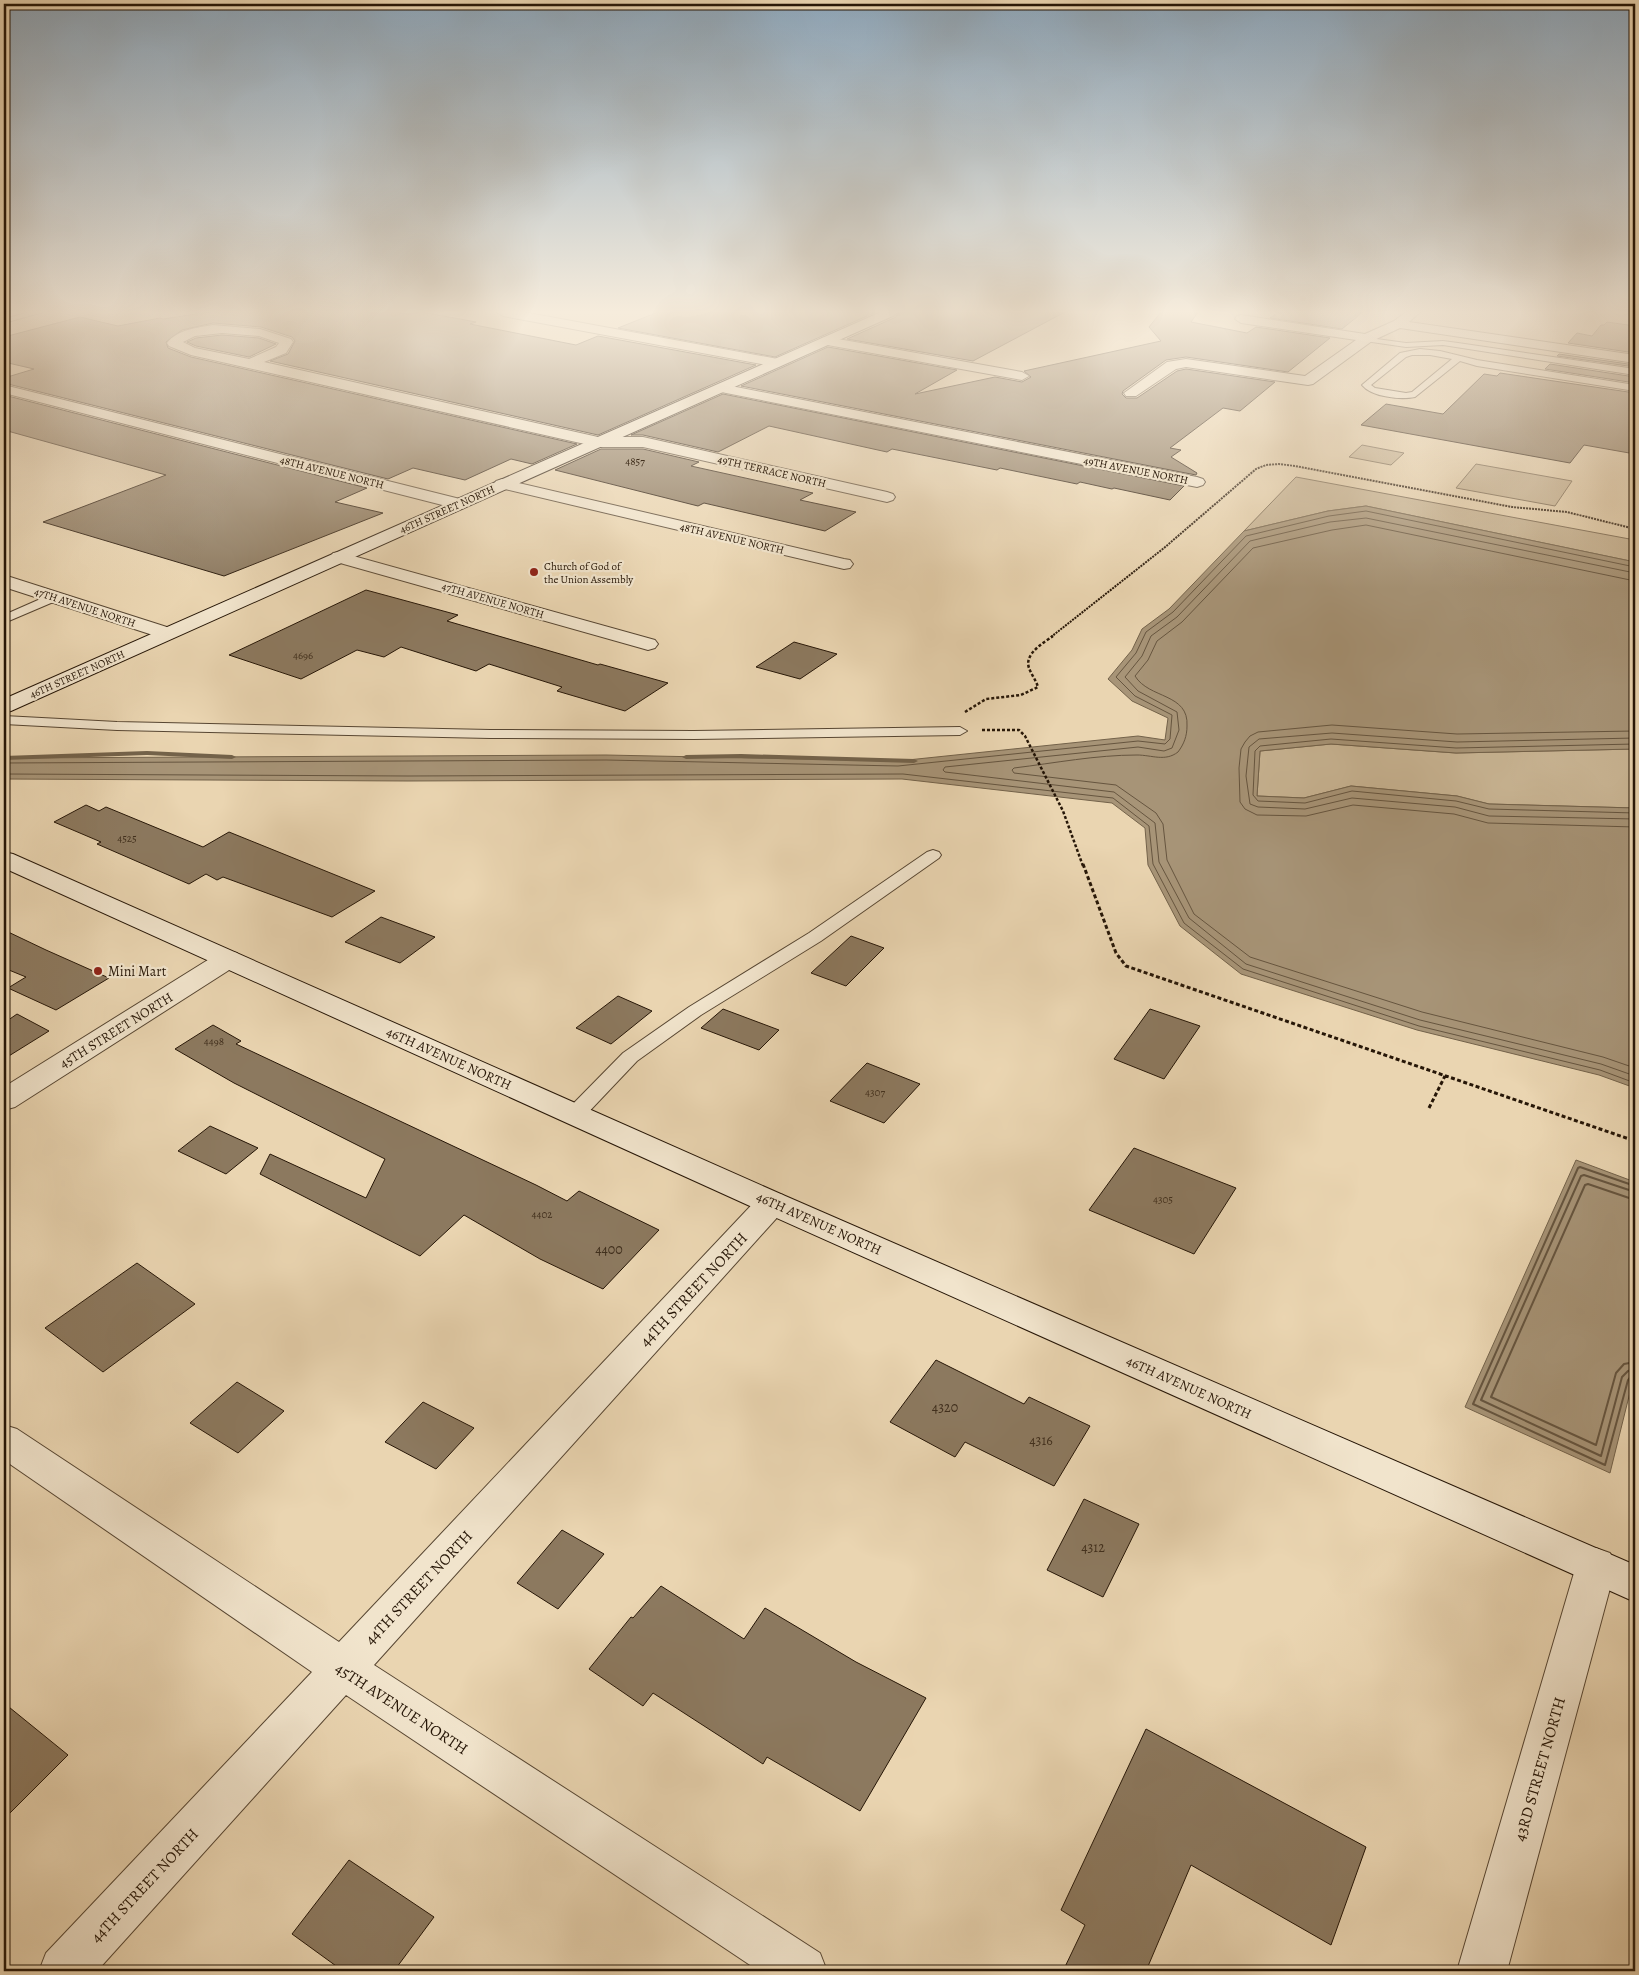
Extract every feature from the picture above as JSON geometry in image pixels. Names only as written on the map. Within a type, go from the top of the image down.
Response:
[{"type":"street","name":"48TH AVENUE NORTH","points":[[67,404],[458,504]]},
{"type":"street","points":[[431,404],[598,442]]},
{"type":"street","name":"46TH STREET NORTH","points":[[4,707],[166,633],[684,404]]},
{"type":"street","name":"49TH AVENUE NORTH","points":[[803,404],[1197,482]]},
{"type":"street","name":"49TH TERRACE NORTH","points":[[598,442],[643,442],[887,497]]},
{"type":"street","name":"48TH AVENUE NORTH","points":[[502,484],[844,564]]},
{"type":"street","name":"47TH AVENUE NORTH","points":[[339,557],[648,644]]},
{"type":"street","name":"47TH AVENUE NORTH","points":[[4,581],[166,633]]},
{"type":"street","name":"46TH AVENUE NORTH","points":[[4,858],[772,1203],[1635,1584]]},
{"type":"street","name":"45TH STREET NORTH","points":[[4,1100],[228,959]]},
{"type":"street","name":"44TH STREET NORTH","points":[[64,1971],[772,1203]]},
{"type":"street","name":"45TH AVENUE NORTH","points":[[4,1440],[342,1669],[802,1971]]},
{"type":"street","name":"43RD STREET NORTH","points":[[1482,1971],[1596,1566]]},
{"type":"lane","points":[[4,619],[54,597]]},
{"type":"lane","points":[[4,720],[117,726],[499,734],[694,735],[960,730]]},
{"type":"lane","points":[[575,1114],[630,1057],[696,1011],[815,937],[933,855]]},
{"type":"path","points":[[1635,529],[1567,512],[1512,507],[1295,466],[1266,465],[1256,469],[1164,548],[1035,650],[1028,658],[1027,665],[1036,680],[1038,688],[1025,695],[988,698],[965,712],[960,730],[1019,730],[1025,736],[1063,811],[1116,952],[1126,966],[1635,1142]]},
{"type":"path","points":[[1429,1108],[1445,1076]]},
{"type":"shaded area","points":[[1362,445],[1404,453],[1391,465],[1349,457]]},
{"type":"shaded area","points":[[1476,464],[1572,481],[1555,506],[1456,488]]},
{"type":"shaded area","points":[[1296,477],[1635,540],[1635,562],[1366,506],[1328,511],[1244,531]]},
{"type":"shaded area","points":[[1331,744],[1456,753],[1635,749],[1635,808],[1489,804],[1457,796],[1351,786],[1304,798],[1257,796],[1260,751]]},
{"type":"water","points":[[1366,506],[1635,562],[1635,749],[1456,753],[1331,744],[1260,751],[1257,796],[1304,798],[1351,786],[1457,796],[1489,804],[1635,808],[1635,1088],[1599,1075],[1417,1030],[1241,974],[1180,926],[1148,865],[1145,828],[1112,803],[902,779],[408,781],[4,779],[4,758],[606,755],[898,761],[1138,736],[1165,740],[1168,718],[1132,701],[1108,679],[1132,650],[1142,629],[1169,609],[1244,531],[1328,511]]},
{"type":"water","points":[[1576,1160],[1635,1182],[1635,1372],[1610,1473],[1465,1407]]},
{"type":"building","points":[[4,404],[40,404],[367,488],[335,502],[383,513],[224,576],[43,522],[166,475],[4,430]]},
{"type":"building","points":[[89,404],[400,404],[577,444],[532,464],[511,459],[465,480],[413,468],[388,479]]},
{"type":"building","points":[[461,404],[668,404],[598,435]]},
{"type":"building","points":[[700,404],[774,404],[1184,486],[1170,500],[1000,468],[997,470],[892,449],[887,452],[769,426],[718,452],[643,435],[631,435]]},
{"type":"building","points":[[834,404],[1248,404],[1240,411],[1223,408],[1170,448],[1181,450],[1171,457],[1197,473],[1196,475]]},
{"type":"building","points":[[1386,404],[1443,414],[1453,404],[1635,404],[1635,454],[1584,445],[1570,463],[1361,425]]},
{"type":"building","points":[[601,449],[643,449],[699,462],[691,466],[813,493],[800,500],[856,512],[825,531],[704,503],[698,506],[555,470]]},
{"type":"building","points":[[366,590],[458,615],[447,621],[598,665],[668,683],[625,711],[557,691],[562,687],[489,664],[476,671],[401,647],[384,657],[357,650],[301,679],[229,655]]},
{"type":"building","points":[[794,642],[837,654],[800,679],[756,667]]},
{"type":"building","points":[[86,805],[99,811],[106,807],[203,847],[229,832],[375,891],[332,917],[223,877],[217,880],[206,874],[189,884],[97,844],[101,842],[54,822]]},
{"type":"building","points":[[381,917],[435,937],[400,963],[345,942]]},
{"type":"building","points":[[4,930],[109,978],[56,1010],[8,988],[26,977],[4,968]]},
{"type":"building","points":[[851,936],[884,948],[846,986],[811,973]]},
{"type":"building","points":[[618,996],[652,1011],[611,1044],[576,1028]]},
{"type":"building","points":[[723,1009],[779,1030],[759,1050],[701,1028]]},
{"type":"building","points":[[1150,1009],[1200,1026],[1164,1079],[1114,1059]]},
{"type":"building","points":[[17,1014],[49,1031],[4,1059],[4,1023]]},
{"type":"building","points":[[213,1025],[241,1041],[236,1044],[567,1201],[579,1191],[659,1230],[603,1289],[540,1259],[464,1215],[420,1256],[260,1174],[270,1154],[366,1198],[385,1159],[234,1083],[175,1049]]},
{"type":"building","points":[[867,1063],[920,1084],[884,1123],[830,1101]]},
{"type":"building","points":[[210,1126],[258,1148],[226,1174],[178,1151]]},
{"type":"building","points":[[1134,1148],[1236,1188],[1194,1254],[1089,1210]]},
{"type":"building","points":[[137,1263],[195,1304],[103,1372],[45,1328]]},
{"type":"building","points":[[936,1360],[1024,1404],[1029,1397],[1090,1426],[1054,1486],[965,1442],[955,1457],[890,1422]]},
{"type":"building","points":[[237,1382],[284,1411],[238,1453],[190,1423]]},
{"type":"building","points":[[423,1402],[474,1428],[436,1469],[385,1442]]},
{"type":"building","points":[[1084,1499],[1139,1524],[1103,1597],[1047,1570]]},
{"type":"building","points":[[562,1530],[604,1554],[558,1609],[517,1583]]},
{"type":"building","points":[[661,1586],[744,1639],[765,1608],[856,1662],[926,1698],[860,1811],[767,1757],[763,1764],[653,1693],[643,1706],[589,1669],[631,1617],[633,1618]]},
{"type":"building","points":[[4,1703],[68,1755],[4,1819]]},
{"type":"building","points":[[1146,1729],[1366,1847],[1331,1945],[1191,1865],[1146,1971],[1063,1971],[1085,1925],[1061,1910]]},
{"type":"building","points":[[349,1860],[434,1917],[394,1971],[343,1971],[292,1934]]},
{"type":"waterway","points":[[4,758],[147,753],[232,757]]},
{"type":"waterway","points":[[686,757],[741,756],[914,761]]},
{"type":"place","name":"Church of God of the Union Assembly","points":[[534,572]]},
{"type":"place","name":"Mini Mart","points":[[98,971]]}]
